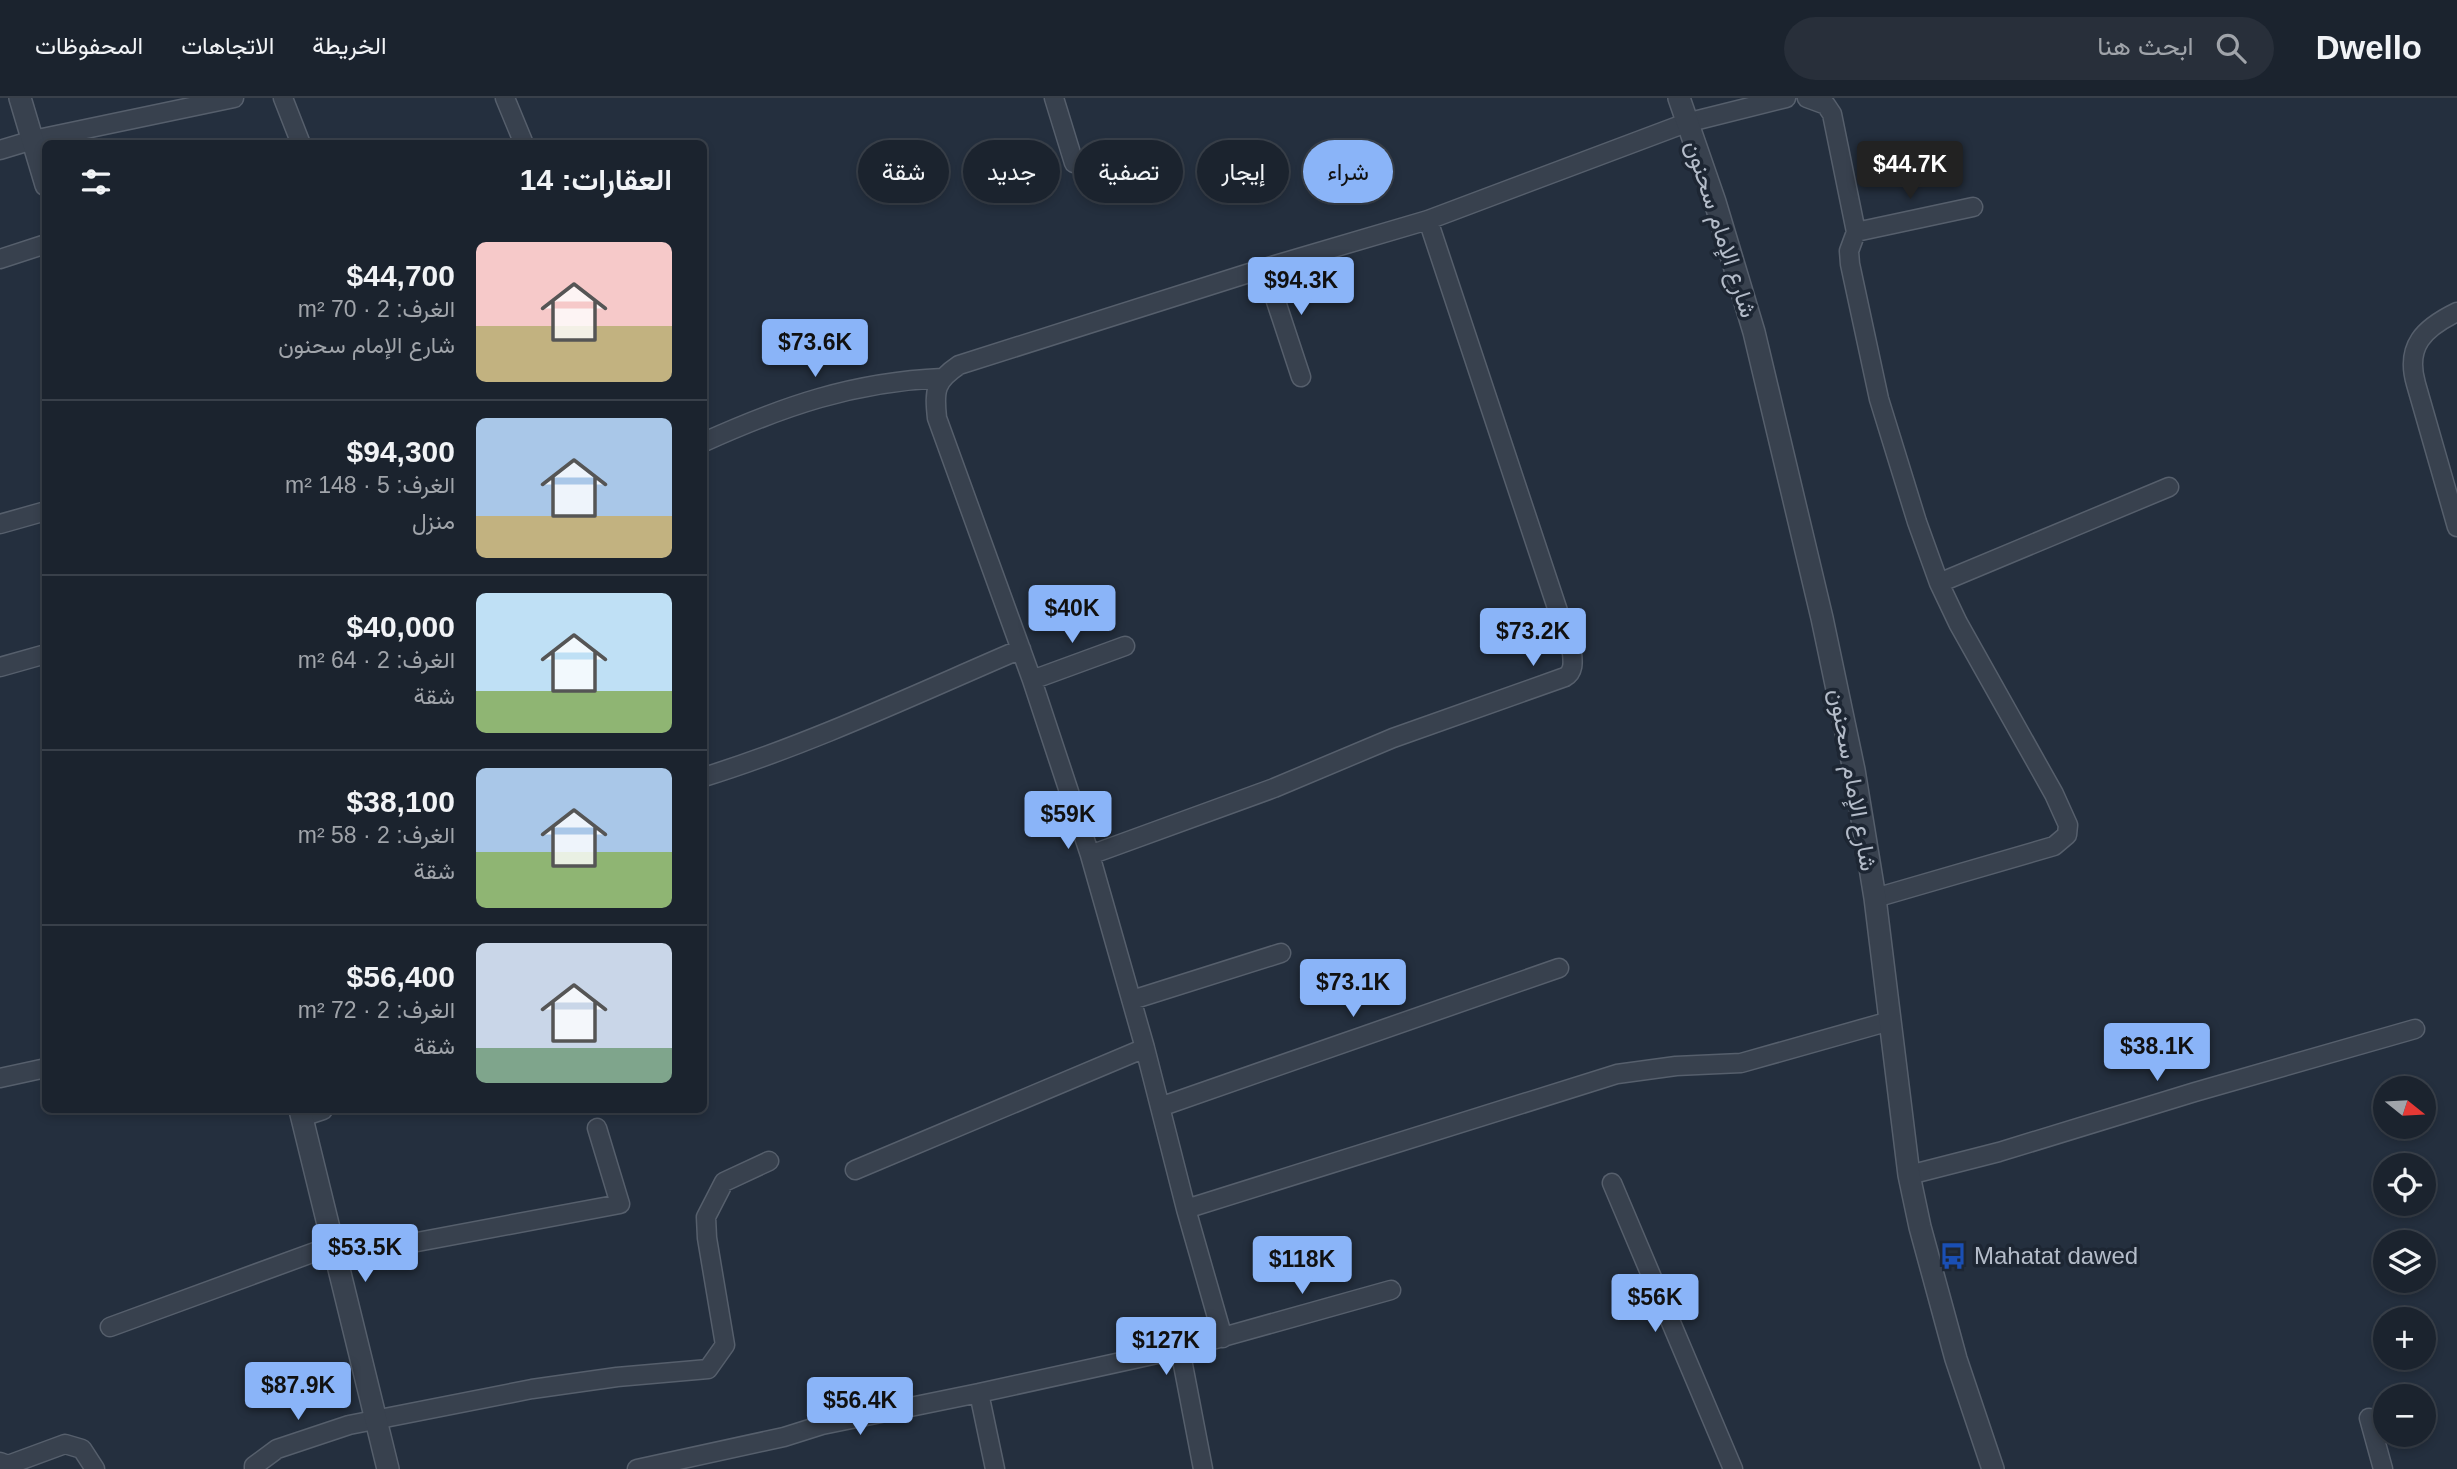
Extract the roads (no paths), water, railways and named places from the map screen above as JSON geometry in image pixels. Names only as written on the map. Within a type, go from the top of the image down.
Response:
[{"type":"street","points":[[20,98],[42,171]]},
{"type":"street","points":[[0,150],[33,140],[233,98]]},
{"type":"street","points":[[283,98],[299,140]]},
{"type":"street","points":[[505,98],[522,140]]},
{"type":"street","points":[[1054,98],[1074,163]]},
{"type":"street","name":"شارع الإمام سحنون","points":[[1679,98],[1715,202],[1757,345],[1822,618],[1854,770],[1875,898],[1909,1175],[1920,1227],[1956,1359],[1993,1469]]},
{"type":"street","points":[[1223,1338],[1090,855],[1032,680],[937,418],[935,390],[942,378],[959,365],[1265,268],[1428,220],[1686,123],[1786,98]]},
{"type":"street","points":[[1807,98],[1826,105],[1832,114],[1856,232],[1849,258],[1879,398],[1917,522],[1939,583],[1958,623],[2054,794],[2069,831],[2064,839],[2054,846],[1875,898]]},
{"type":"street","points":[[1856,232],[1973,207]]},
{"type":"street","points":[[1090,855],[1274,788],[1393,738],[1570,673],[1572,653],[1428,220]]},
{"type":"street","points":[[0,259],[42,245]]},
{"type":"street","points":[[1265,268],[1301,377]]},
{"type":"street","points":[[2457,312],[2439,320],[2425,333],[2416,344],[2412,364],[2457,527]]},
{"type":"street","points":[[707,442],[783,409],[834,393],[883,382],[942,378]]},
{"type":"street","points":[[1939,583],[2169,488]]},
{"type":"street","points":[[0,524],[42,512]]},
{"type":"street","points":[[1032,680],[1125,646]]},
{"type":"street","points":[[707,776],[767,757],[832,731],[1021,649]]},
{"type":"street","points":[[0,667],[42,654]]},
{"type":"street","points":[[1132,1000],[1281,953]]},
{"type":"street","points":[[1160,1107],[1559,968]]},
{"type":"street","points":[[1186,1209],[1617,1074],[1646,1069],[1741,1063],[1890,1021]]},
{"type":"street","points":[[1909,1175],[1999,1152],[2196,1091],[2415,1029]]},
{"type":"street","points":[[855,1170],[1145,1048]]},
{"type":"street","points":[[0,1078],[42,1069]]},
{"type":"street","points":[[301,1113],[388,1469]]},
{"type":"street","points":[[110,1327],[336,1251],[620,1204],[597,1128]]},
{"type":"street","points":[[254,1469],[254,1466],[276,1449],[348,1425],[532,1389],[617,1377],[708,1369],[725,1345],[706,1217],[724,1182],[769,1161]]},
{"type":"street","points":[[1612,1183],[1733,1469]]},
{"type":"street","points":[[637,1469],[784,1437],[822,1425],[1180,1349],[1391,1290]]},
{"type":"street","points":[[1180,1349],[1203,1469]]},
{"type":"street","points":[[979,1393],[995,1469]]},
{"type":"street","points":[[2369,1418],[2383,1469]]},
{"type":"street","points":[[0,1462],[8,1465],[65,1444],[82,1449],[94,1469]]},
{"type":"place","name":"Mahatat dawed","points":[[1953,1256]]}]
